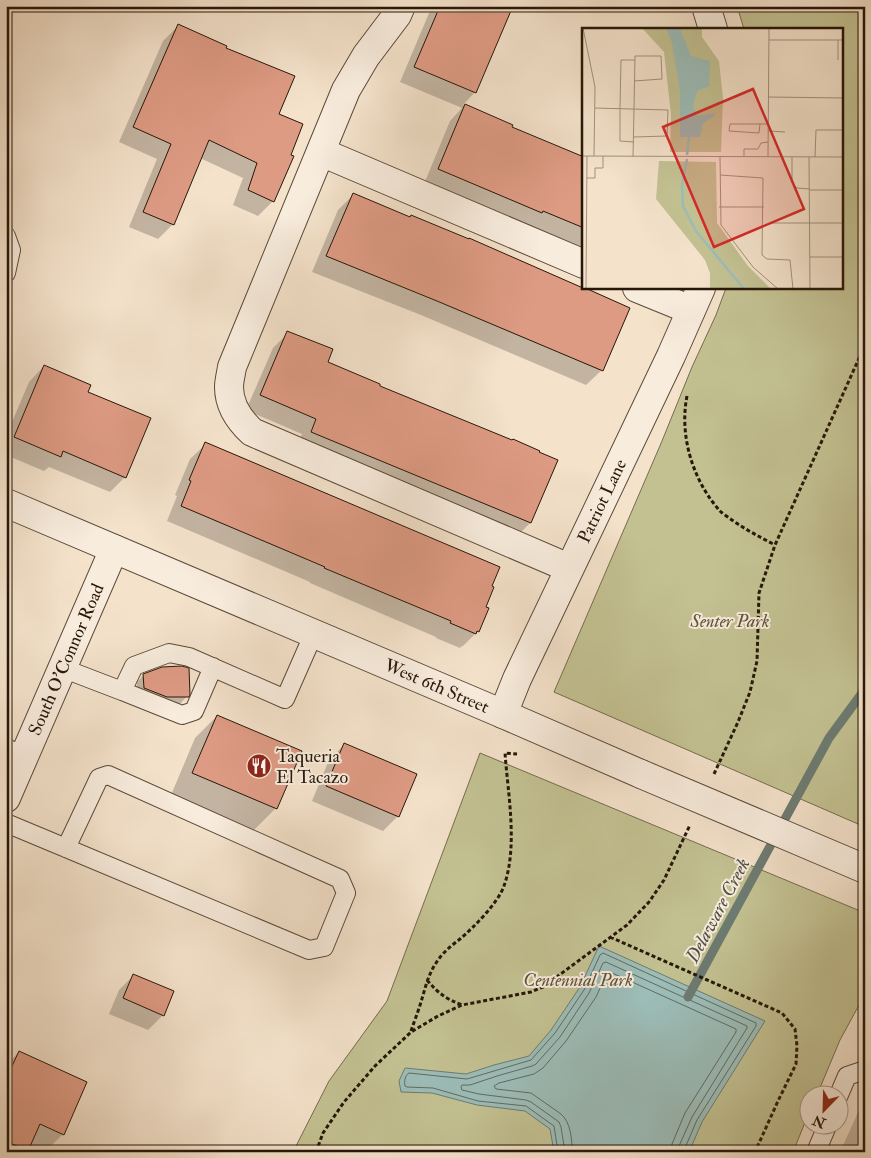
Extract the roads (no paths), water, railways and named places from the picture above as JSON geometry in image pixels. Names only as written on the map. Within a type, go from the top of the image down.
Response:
[{"type":"street","points":[[401,6],[397,15],[366,56],[346,90],[232,367],[229,385],[230,398],[234,411],[243,424],[252,432],[569,568]]},
{"type":"street","points":[[706,6],[713,28]]},
{"type":"street","points":[[321,152],[582,263]]},
{"type":"street","points":[[642,289],[696,299]]},
{"type":"street","name":"Patriot Lane","points":[[503,714],[516,679],[671,356],[696,299]]},
{"type":"street","name":"West 6th Street","points":[[6,503],[865,869]]},
{"type":"street","name":"South O'Connor Road","points":[[6,798],[15,752],[62,668],[114,549]]},
{"type":"lane","points":[[6,236],[11,250],[6,273]]},
{"type":"lane","points":[[122,690],[134,666],[169,653],[189,657],[285,699],[314,634]]},
{"type":"lane","points":[[62,668],[182,715],[194,711],[213,667]]},
{"type":"lane","points":[[6,823],[309,950],[324,947],[346,894],[340,879],[108,775],[99,778],[66,848]]},
{"type":"lane","points":[[843,1086],[847,1076],[865,1070]]},
{"type":"lane","points":[[816,1152],[823,1136]]},
{"type":"water","points":[[599,946],[765,1021],[702,1122],[689,1152],[554,1152],[550,1129],[525,1111],[477,1105],[432,1093],[401,1092],[399,1081],[405,1068],[466,1074],[529,1056],[551,1030],[580,987]]},
{"type":"waterway","name":"Delaware Creek","points":[[688,997],[829,738],[865,689]]},
{"type":"place","name":"Taqueria El Tacazo","points":[[259,766]]},
{"type":"park label","name":"Senter Park","points":[[730,621]]},
{"type":"park label","name":"Centennial Park","points":[[578,980]]}]
